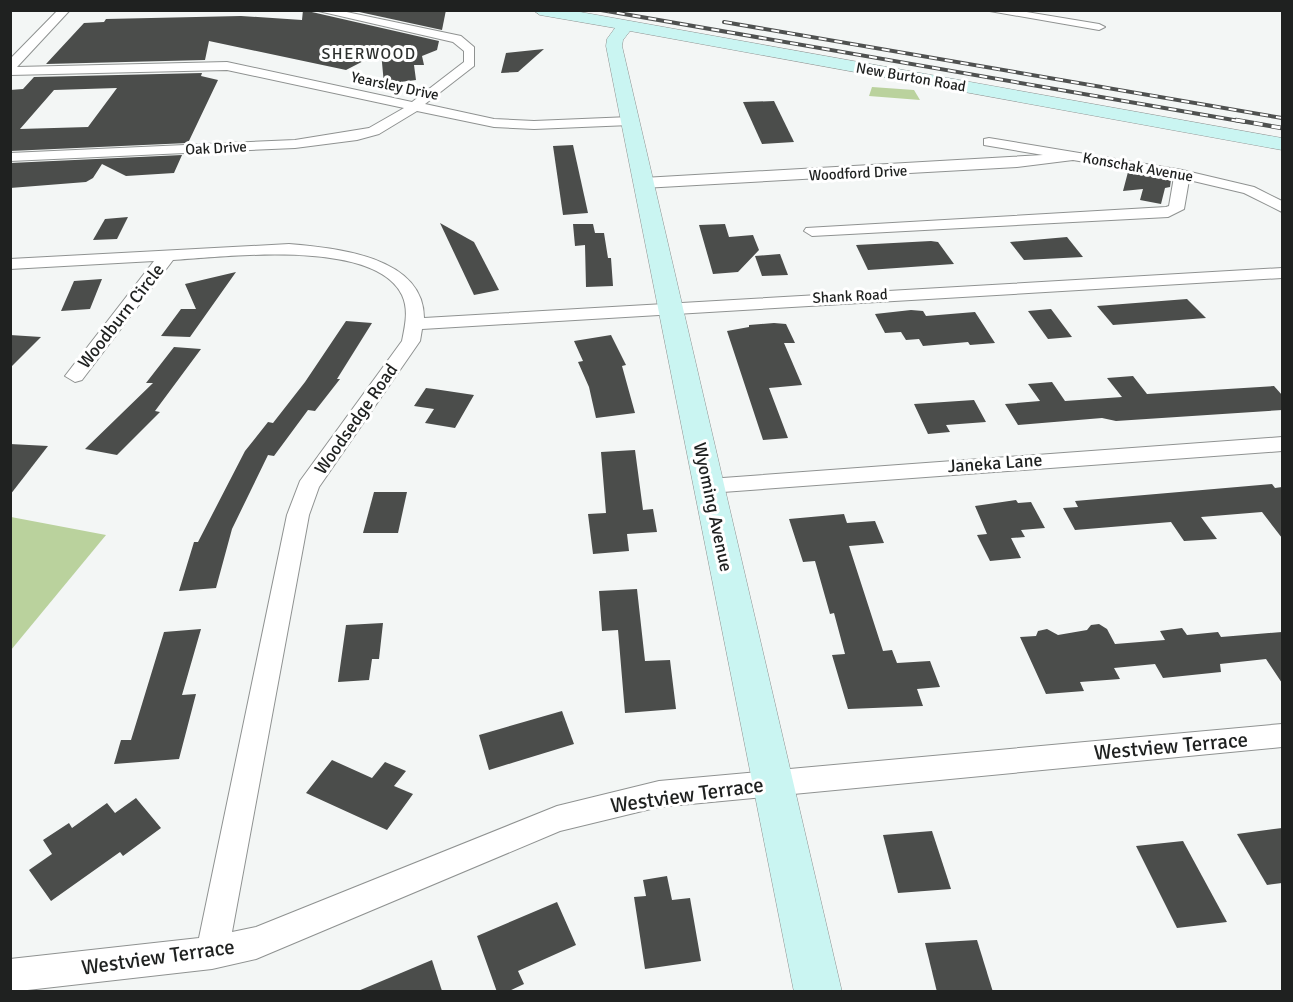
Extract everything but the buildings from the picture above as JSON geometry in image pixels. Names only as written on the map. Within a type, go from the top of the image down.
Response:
[{"type":"street","name":"Oak Drive","points":[[10,157],[327,141],[374,131],[415,107],[470,63],[472,57],[466,44],[444,35],[319,10]]},
{"type":"street","name":"New Burton Road","points":[[540,10],[1282,144]]},
{"type":"street","points":[[989,10],[1094,27],[1100,10]]},
{"type":"street","points":[[1074,23],[1082,10]]},
{"type":"street","points":[[10,69],[65,11],[74,11]]},
{"type":"street","name":"Wyoming Avenue","points":[[626,26],[615,39],[614,46],[818,992]]},
{"type":"street","name":"Yearsley Drive","points":[[10,69],[227,66],[415,107],[514,125],[630,121]]},
{"type":"street","name":"Konschak Avenue","points":[[989,142],[1182,174],[1249,190],[1282,207]]},
{"type":"street","name":"Woodford Drive","points":[[643,183],[1006,164],[1073,156]]},
{"type":"street","points":[[812,231],[1168,212],[1176,209],[1182,174]]},
{"type":"street","points":[[10,264],[289,249],[352,256],[382,268],[401,281],[417,308],[417,324]]},
{"type":"street","name":"Woodburn Circle","points":[[75,376],[168,255]]},
{"type":"street","name":"Shank Road","points":[[417,324],[1282,273]]},
{"type":"street","name":"Woodsedge Road","points":[[212,953],[298,515],[308,486],[411,341],[417,324]]},
{"type":"street","name":"Janeka Lane","points":[[709,486],[927,468],[1282,444]]},
{"type":"street","name":"Westview Terrace","points":[[10,976],[212,953],[256,943],[302,926],[557,819],[659,794],[1282,736]]},
{"type":"green space","points":[[872,87],[914,90],[920,100],[869,96]]},
{"type":"green space","points":[[10,517],[106,535],[11,650]]},
{"type":"railway","points":[[601,10],[1245,122]]},
{"type":"railway","points":[[724,22],[1282,118]]},
{"type":"railway","points":[[1236,120],[1282,128]]},
{"type":"district","name":"SHERWOOD","points":[[369,53]]}]
